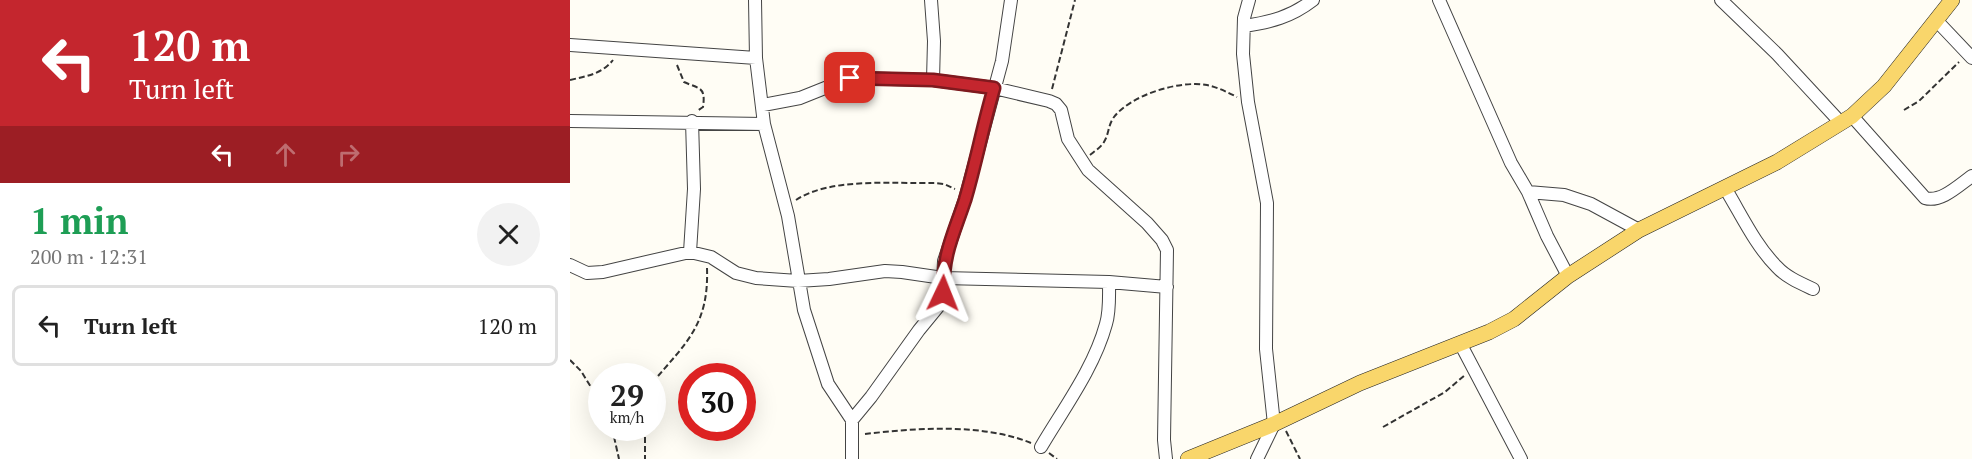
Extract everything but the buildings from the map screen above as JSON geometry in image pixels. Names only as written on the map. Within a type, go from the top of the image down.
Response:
[{"type":"main road","points":[[1188,459],[1277,422],[1360,383],[1489,332],[1514,319],[1568,276],[1639,230],[1777,162],[1846,120],[1884,86],[1952,0]]},
{"type":"street","points":[[755,0],[756,58],[764,124],[784,206],[804,310],[828,384],[852,420],[852,459]]},
{"type":"street","points":[[931,0],[934,41],[933,80]]},
{"type":"street","points":[[852,420],[942,302],[947,249],[965,200],[1002,62],[1011,0]]},
{"type":"street","points":[[1248,0],[1243,54],[1248,102],[1267,203],[1266,349],[1277,422],[1257,459]]},
{"type":"street","points":[[1244,26],[1264,23],[1298,12],[1313,0]]},
{"type":"street","points":[[1439,0],[1511,163],[1528,192],[1568,276]]},
{"type":"street","points":[[1721,0],[1925,198],[1934,200],[1941,197],[1972,176]]},
{"type":"street","points":[[1936,20],[1970,56]]},
{"type":"street","points":[[570,45],[756,58]]},
{"type":"street","points":[[762,105],[800,98],[850,78],[933,80],[994,88],[1049,100],[1056,104],[1061,110],[1068,139],[1082,162],[1096,179],[1132,208],[1162,240],[1167,250],[1164,440],[1166,459]]},
{"type":"street","points":[[570,121],[692,121],[764,124]]},
{"type":"street","points":[[690,252],[694,189],[692,121]]},
{"type":"street","points":[[1725,188],[1777,268],[1813,289]]},
{"type":"street","points":[[1528,192],[1564,195],[1591,204],[1639,230]]},
{"type":"street","points":[[570,265],[587,273],[603,272],[690,252],[711,258],[736,273],[756,278],[798,281],[885,271],[943,278],[1109,282],[1167,287]]},
{"type":"street","points":[[1041,447],[1095,352],[1106,323],[1109,282]]},
{"type":"street","points":[[1460,343],[1521,459]]},
{"type":"path","points":[[1049,100],[1075,0]]},
{"type":"path","points":[[570,80],[605,70],[613,61],[617,49]]},
{"type":"path","points":[[672,51],[684,82],[699,88],[704,96],[703,106],[695,113],[692,121]]},
{"type":"path","points":[[1904,110],[1919,101],[1970,56]]},
{"type":"path","points":[[1082,162],[1105,141],[1110,121],[1121,109],[1152,93],[1169,87],[1191,84],[1208,85],[1248,102]]},
{"type":"path","points":[[784,206],[815,191],[856,185],[885,184],[944,184],[953,188],[965,200]]},
{"type":"path","points":[[666,367],[692,336],[699,322],[708,291],[707,268],[711,258]]},
{"type":"path","points":[[570,360],[588,382]]},
{"type":"path","points":[[1383,427],[1445,392],[1474,367]]},
{"type":"path","points":[[1277,422],[1300,459]]},
{"type":"path","points":[[853,435],[934,429],[987,432],[1014,436],[1041,447],[1057,459]]},
{"type":"path","points":[[615,441],[619,459]]},
{"type":"path","points":[[645,441],[645,459]]},
{"type":"route","points":[[850,78],[933,80],[994,88],[965,200],[944,261],[943,293]]}]
